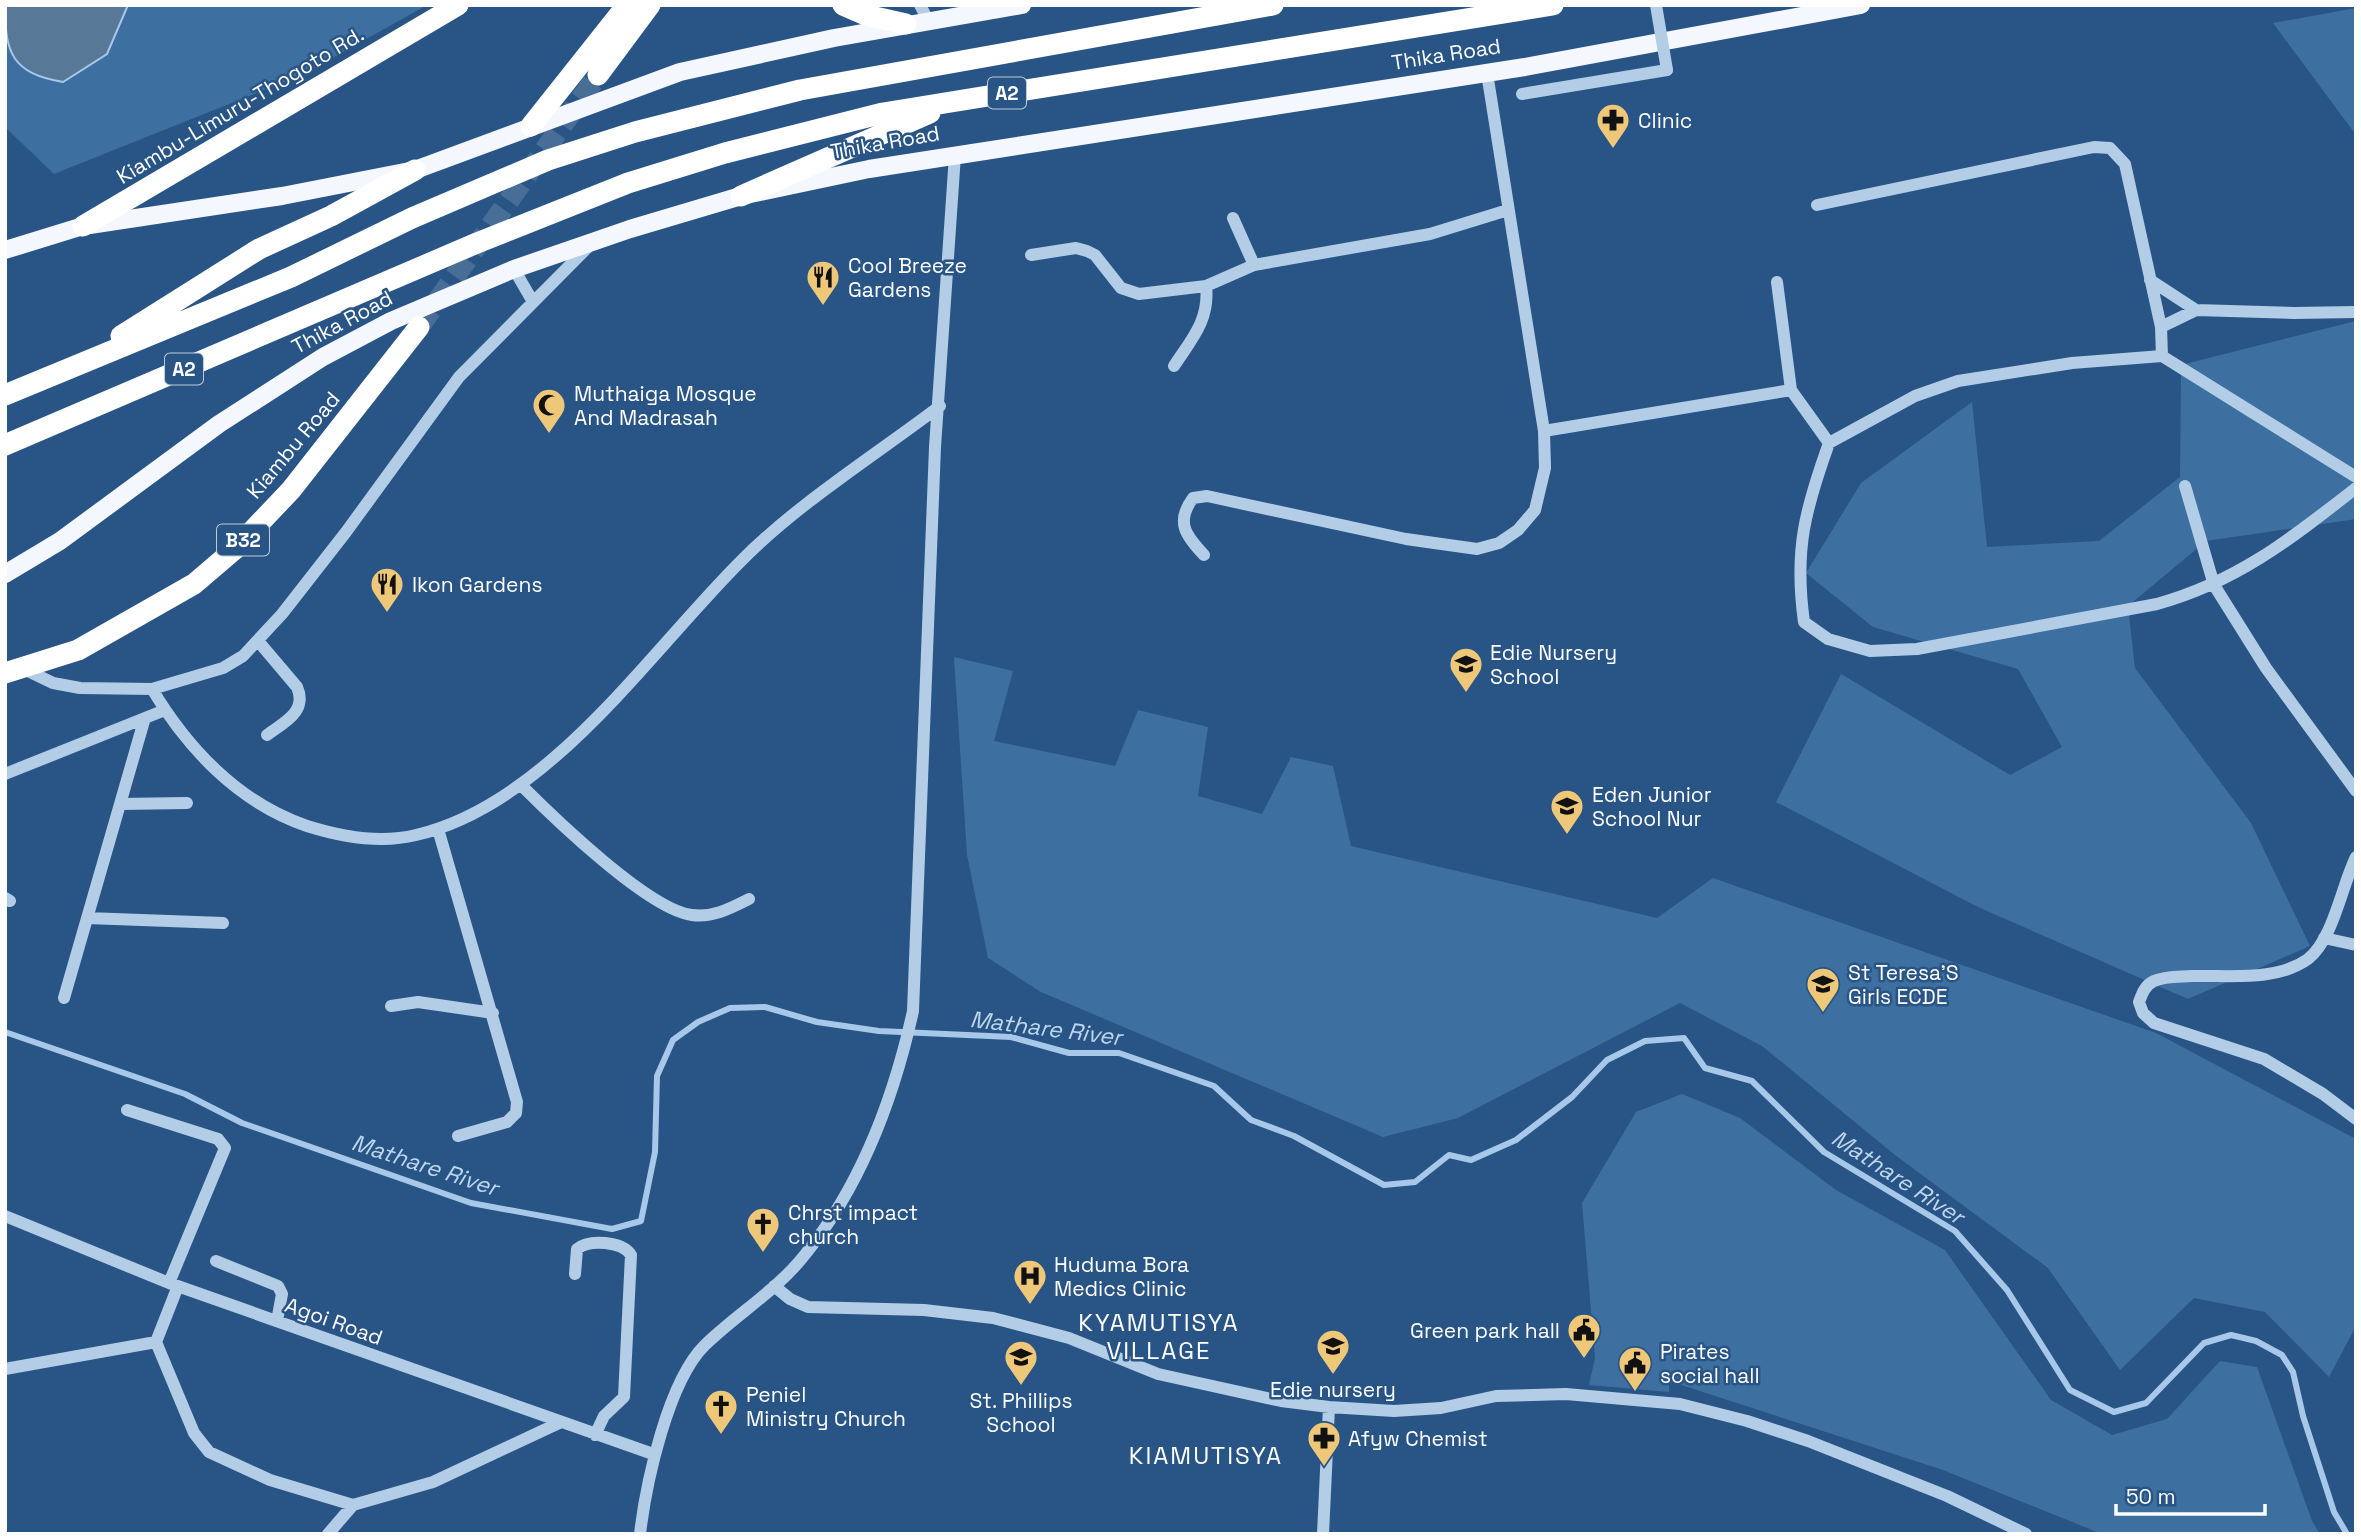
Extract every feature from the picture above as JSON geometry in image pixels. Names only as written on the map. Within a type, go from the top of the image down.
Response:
[{"type":"highway","name":"Kiambu-Limuru-Thogoto Rd.","points":[[83,226],[458,5]]},
{"type":"highway","points":[[531,126],[627,5]]},
{"type":"highway","points":[[598,75],[650,5]]},
{"type":"highway","points":[[843,5],[866,15],[906,24]]},
{"type":"highway","name":"A2","points":[[5,395],[291,277],[412,218],[548,160],[635,132],[800,90],[895,71],[1273,5]]},
{"type":"highway","name":"Thika Road","points":[[5,445],[477,243],[628,183],[825,127],[883,113],[1553,5]]},
{"type":"highway","points":[[741,196],[958,101]]},
{"type":"highway","points":[[79,365],[173,301],[259,249],[331,216],[415,170]]},
{"type":"highway","name":"Kiambu Road","points":[[14,671],[78,650],[194,584],[235,549],[291,490],[419,327]]},
{"type":"main road","points":[[5,250],[83,226],[282,195],[415,170],[680,72],[906,24],[924,13],[1022,5]]},
{"type":"main road","name":"Thika Road","points":[[5,573],[60,541],[219,424],[312,364],[391,321],[514,269],[741,196],[869,169],[1487,73],[1861,5]]},
{"type":"street","points":[[1522,94],[1667,70],[1656,5]]},
{"type":"street","points":[[1204,555],[1185,534],[1183,523],[1186,508],[1194,498],[1207,496],[1406,539],[1477,549],[1499,543],[1518,530],[1535,510],[1542,488],[1544,431],[1487,73]]},
{"type":"street","points":[[1817,205],[2094,147],[2110,148],[2125,164],[2161,327],[2162,356]]},
{"type":"street","points":[[640,1534],[653,1454],[685,1375],[702,1348],[774,1286],[806,1254],[845,1195],[871,1147],[899,1074],[913,1011],[935,447],[940,406],[955,155]]},
{"type":"street","points":[[1031,255],[1076,248],[1087,251],[1095,255],[1121,288],[1139,294],[1206,286],[1254,265],[1430,234],[1508,210]]},
{"type":"street","points":[[1233,218],[1254,265]]},
{"type":"street","points":[[14,671],[80,688],[152,689],[223,668],[258,641],[346,533],[459,377],[593,242]]},
{"type":"street","points":[[514,269],[534,302]]},
{"type":"street","points":[[2150,280],[2196,310]]},
{"type":"street","points":[[1777,282],[1791,390],[1829,443]]},
{"type":"street","points":[[1174,366],[1205,320],[1208,304],[1206,286]]},
{"type":"street","points":[[2161,327],[2196,310],[2356,312]]},
{"type":"street","points":[[2356,477],[2162,356],[2072,363],[1958,381],[1915,396],[1829,443],[1800,539],[1798,581],[1804,622],[1828,639],[1870,651],[1917,649],[2157,604],[2214,585],[2247,568],[2292,538],[2356,488]]},
{"type":"street","points":[[1544,431],[1791,390]]},
{"type":"street","points":[[152,689],[181,734],[236,787],[259,805],[289,820],[327,832],[387,839],[438,829],[502,799],[521,785],[582,731],[741,561],[801,507],[940,406]]},
{"type":"street","points":[[2185,486],[2214,585],[2266,668],[2356,791]]},
{"type":"street","points":[[258,641],[297,687],[300,696],[297,713],[267,735]]},
{"type":"street","points":[[5,775],[144,721],[165,710]]},
{"type":"street","points":[[64,998],[144,721]]},
{"type":"street","points":[[521,785],[583,844],[650,895],[676,911],[708,915],[748,899]]},
{"type":"street","points":[[120,804],[187,803]]},
{"type":"street","points":[[438,829],[517,1102],[516,1113],[507,1122],[458,1136]]},
{"type":"street","points":[[2356,857],[2324,938],[2309,957],[2291,967],[2265,975],[2172,977],[2154,981],[2144,989],[2139,1002],[2143,1013],[2154,1023],[2264,1059],[2323,1094],[2356,1119]]},
{"type":"street","points":[[87,918],[223,923]]},
{"type":"street","points":[[2324,938],[2356,945]]},
{"type":"street","points":[[391,1006],[418,1002],[493,1013]]},
{"type":"street","points":[[127,1110],[218,1139],[225,1148],[174,1284],[156,1342],[194,1433],[209,1452],[270,1480],[353,1505],[433,1482],[559,1423]]},
{"type":"street","name":"Agoi Road","points":[[5,1216],[174,1284],[559,1423],[653,1454]]},
{"type":"street","points":[[575,1274],[578,1249],[586,1244],[619,1245],[631,1255],[624,1397],[604,1416],[595,1435]]},
{"type":"street","points":[[216,1261],[278,1286],[282,1294],[277,1321]]},
{"type":"street","points":[[774,1286],[790,1299],[808,1307],[924,1310],[993,1318],[1069,1338],[1158,1374],[1280,1401],[1394,1411],[1441,1408],[1496,1396],[1566,1394],[1680,1404],[1747,1421],[1808,1441],[1947,1496],[2026,1534]]},
{"type":"street","points":[[5,1369],[156,1342]]},
{"type":"street","points":[[1323,1534],[1329,1407]]},
{"type":"street","points":[[328,1534],[353,1505]]},
{"type":"shaded area","points":[[5,5],[427,5],[304,74],[54,174],[5,127]]},
{"type":"shaded area","points":[[5,5],[128,5],[107,54],[63,82],[32,73],[22,67],[15,58],[7,36]]},
{"type":"shaded area","points":[[2356,8],[2356,135],[2273,23]]},
{"type":"shaded area","points":[[2356,321],[2356,519],[2206,541],[2128,606],[2135,668],[2251,823],[2310,946],[2188,999],[1978,907],[1776,802],[1841,674],[2010,775],[2062,747],[2018,669],[1873,627],[1806,573],[1861,483],[1972,402],[1987,547],[2099,541],[2180,477],[2181,365]]},
{"type":"shaded area","points":[[954,657],[1013,671],[994,741],[1115,766],[1138,710],[1208,727],[1198,796],[1262,814],[1291,757],[1333,766],[1351,846],[1657,918],[1713,878],[2156,1033],[2356,1139],[2356,1326],[2329,1377],[2265,1312],[2194,1298],[2120,1370],[2048,1268],[1895,1155],[1762,1046],[1680,1003],[1458,1118],[1383,1137],[1041,992],[988,958],[967,855]]},
{"type":"shaded area","points":[[1682,1094],[1740,1118],[1836,1190],[1945,1250],[2051,1400],[2112,1435],[2167,1419],[2220,1361],[2257,1367],[2312,1521],[2320,1534],[2102,1534],[1943,1470],[1669,1381],[1669,1392],[1589,1385],[1595,1358],[1582,1203],[1636,1112]]},
{"type":"waterway","name":"Mathare River","points":[[5,1032],[185,1094],[242,1123],[471,1203],[612,1229],[641,1221],[655,1152],[657,1076],[673,1040],[698,1022],[730,1008],[765,1007],[817,1022],[879,1031],[1011,1037],[1069,1053],[1119,1053],[1214,1086],[1251,1120],[1294,1136],[1384,1185],[1415,1182],[1449,1155],[1471,1160],[1516,1140],[1572,1097],[1607,1060],[1645,1041],[1684,1038],[1705,1068],[1752,1081],[1824,1152],[1955,1231],[2007,1290],[2070,1390],[2114,1412],[2146,1403],[2204,1343],[2231,1335],[2256,1341],[2282,1355],[2293,1372],[2303,1416],[2334,1512],[2347,1534]]},
{"type":"tunnel","points":[[419,327],[598,75]]},
{"type":"place","name":"Clinic","points":[[1613,150]]},
{"type":"place","name":"Cool Breeze Gardens","points":[[823,307]]},
{"type":"place","name":"Muthaiga Mosque And Madrasah","points":[[549,435]]},
{"type":"place","name":"Ikon Gardens","points":[[387,614]]},
{"type":"place","name":"Edie Nursery School","points":[[1466,694]]},
{"type":"place","name":"Eden Junior School Nur","points":[[1567,836]]},
{"type":"place","name":"St Teresa'S Girls ECDE","points":[[1823,1014]]},
{"type":"place","name":"Chrst impact church","points":[[763,1254]]},
{"type":"place","name":"Huduma Bora Medics Clinic","points":[[1030,1306]]},
{"type":"place","name":"Green park hall","points":[[1584,1360]]},
{"type":"place","name":"Edie nursery","points":[[1333,1376]]},
{"type":"place","name":"St. Phillips School","points":[[1021,1387]]},
{"type":"place","name":"Pirates social hall","points":[[1635,1393]]},
{"type":"place","name":"Peniel Ministry Church","points":[[721,1436]]},
{"type":"place","name":"Afyw Chemist","points":[[1324,1468]]},
{"type":"district","name":"KYAMUTISYA VILLAGE","points":[[1159,1336]]},
{"type":"district","name":"KIAMUTISYA","points":[[1206,1455]]}]
